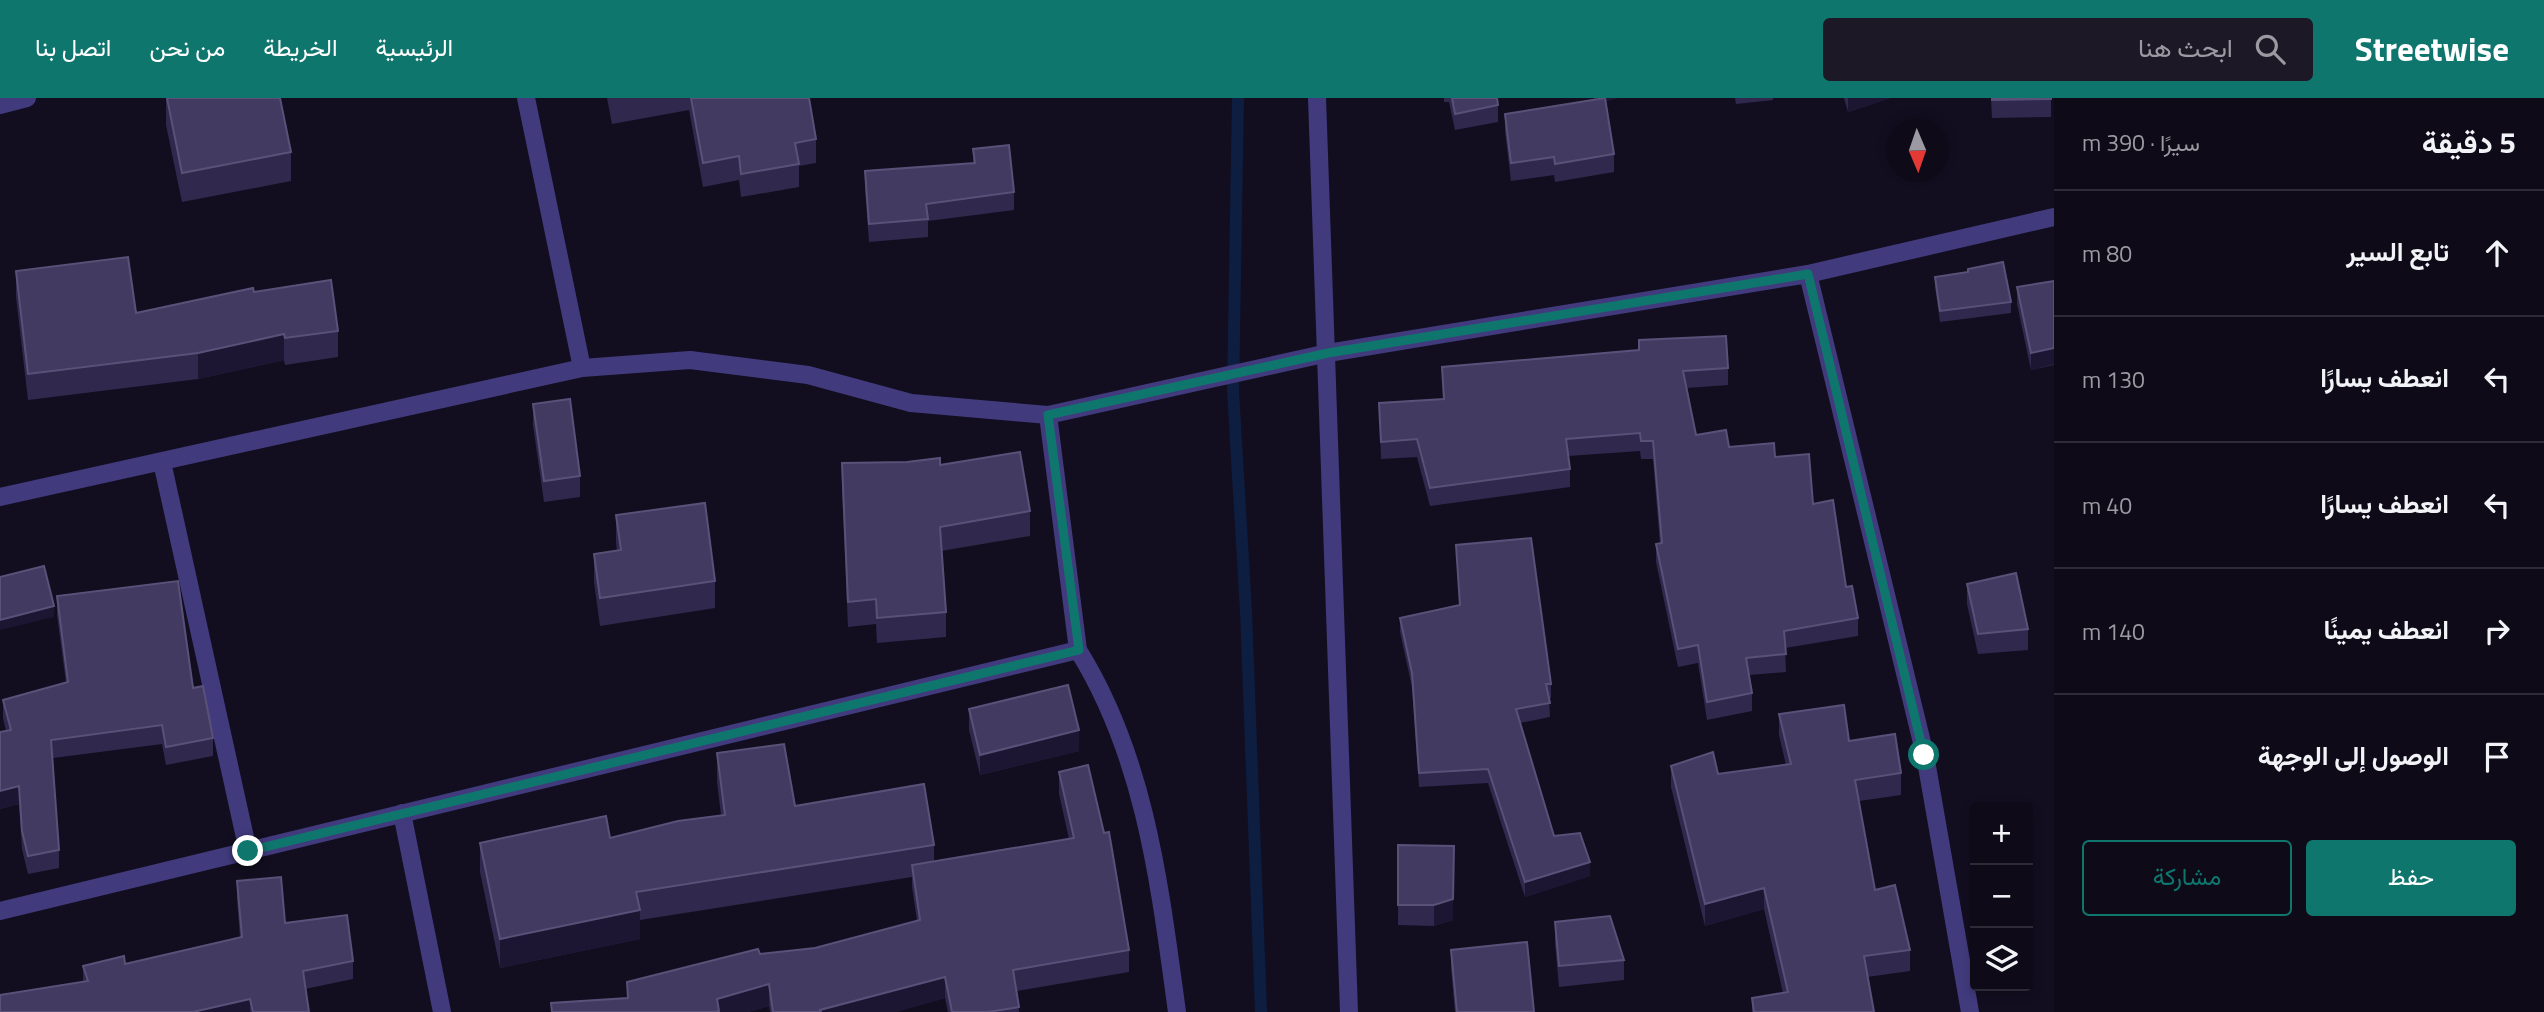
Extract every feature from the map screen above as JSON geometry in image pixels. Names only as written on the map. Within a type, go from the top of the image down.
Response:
[{"type":"street","points":[[0,105],[27,98]]},
{"type":"street","points":[[526,98],[582,368]]},
{"type":"street","points":[[1317,98],[1349,1012]]},
{"type":"street","points":[[0,497],[582,368],[690,360],[808,375],[911,403],[1048,415],[1328,353],[1808,274],[2054,217]]},
{"type":"street","points":[[1808,274],[1924,755],[1970,1012]]},
{"type":"street","points":[[1048,415],[1079,650],[1096,678],[1122,737],[1143,811],[1161,889],[1177,1012]]},
{"type":"street","points":[[162,462],[248,851]]},
{"type":"street","points":[[0,911],[1079,650]]},
{"type":"street","points":[[402,813],[442,1012]]},
{"type":"building","points":[[167,98],[280,98],[291,152],[182,173]]},
{"type":"building","points":[[691,98],[809,98],[816,139],[795,143],[799,164],[741,174],[739,156],[703,163]]},
{"type":"building","points":[[1452,98],[1497,98],[1498,105],[1455,114]]},
{"type":"building","points":[[1605,98],[1614,154],[1555,164],[1554,157],[1511,163],[1505,114]]},
{"type":"building","points":[[2051,98],[2051,99],[1992,100]]},
{"type":"building","points":[[1009,145],[1014,192],[926,204],[928,219],[869,224],[865,171],[975,163],[973,149]]},
{"type":"building","points":[[128,257],[136,313],[253,288],[254,292],[331,280],[338,331],[285,338],[284,334],[198,353],[28,374],[16,271]]},
{"type":"building","points":[[2003,262],[2011,302],[1940,311],[1935,277],[1968,272],[1968,269]]},
{"type":"building","points":[[2054,281],[2054,348],[2031,353],[2017,287]]},
{"type":"building","points":[[1726,336],[1728,368],[1683,371],[1696,435],[1726,430],[1729,447],[1774,443],[1775,457],[1809,454],[1813,504],[1833,500],[1846,587],[1852,586],[1858,618],[1784,631],[1786,654],[1746,658],[1752,693],[1707,702],[1698,645],[1678,649],[1656,544],[1662,543],[1653,441],[1641,441],[1640,433],[1566,439],[1570,469],[1430,488],[1417,439],[1381,442],[1379,403],[1444,399],[1442,367],[1639,350],[1639,340]]},
{"type":"building","points":[[570,399],[580,476],[544,481],[533,404]]},
{"type":"building","points":[[1020,452],[1030,511],[940,527],[946,612],[877,618],[876,599],[848,602],[842,463],[907,462],[940,458],[940,465]]},
{"type":"building","points":[[705,503],[715,581],[600,598],[594,554],[621,550],[616,515]]},
{"type":"building","points":[[1531,538],[1551,684],[1546,684],[1550,703],[1516,709],[1554,836],[1580,833],[1590,862],[1525,882],[1488,769],[1419,773],[1412,673],[1400,618],[1460,605],[1456,545]]},
{"type":"building","points":[[44,566],[54,606],[0,620],[0,577]]},
{"type":"building","points":[[2016,573],[2028,629],[1978,634],[1967,584]]},
{"type":"building","points":[[178,581],[193,688],[203,686],[213,738],[166,747],[162,725],[51,740],[59,850],[28,856],[22,831],[19,786],[0,791],[0,732],[11,730],[3,700],[68,682],[57,596]]},
{"type":"building","points":[[1068,685],[1079,730],[980,755],[969,709]]},
{"type":"building","points":[[1844,705],[1849,741],[1895,734],[1901,773],[1855,780],[1875,890],[1895,885],[1910,950],[1864,956],[1874,1012],[1754,1012],[1752,998],[1788,992],[1764,888],[1705,904],[1671,766],[1713,752],[1718,774],[1791,764],[1779,714]]},
{"type":"building","points":[[784,744],[795,806],[924,784],[934,845],[636,892],[640,910],[500,939],[480,843],[606,816],[610,838],[678,821],[725,815],[717,753]]},
{"type":"building","points":[[1088,765],[1104,833],[1109,832],[1129,950],[1013,970],[1019,1007],[988,1012],[952,1012],[945,977],[820,1010],[821,1012],[773,1012],[769,984],[717,999],[719,1011],[715,1012],[552,1012],[551,1003],[628,998],[627,982],[758,949],[760,954],[815,948],[920,920],[912,865],[1074,838],[1059,772]]},
{"type":"building","points":[[1398,845],[1454,846],[1453,899],[1434,905],[1398,905]]},
{"type":"building","points":[[281,877],[285,923],[347,915],[353,961],[303,971],[309,1012],[253,1012],[250,999],[193,1012],[0,1012],[0,995],[88,981],[83,966],[124,956],[125,964],[242,937],[237,881]]},
{"type":"building","points":[[1610,916],[1624,960],[1559,966],[1555,922]]},
{"type":"building","points":[[1527,942],[1534,1012],[1457,1012],[1451,950]]},
{"type":"waterway","points":[[1238,98],[1233,391],[1246,611],[1261,1012]]},
{"type":"route","points":[[248,851],[1079,650],[1048,415],[1328,353],[1808,274],[1924,755]]}]
